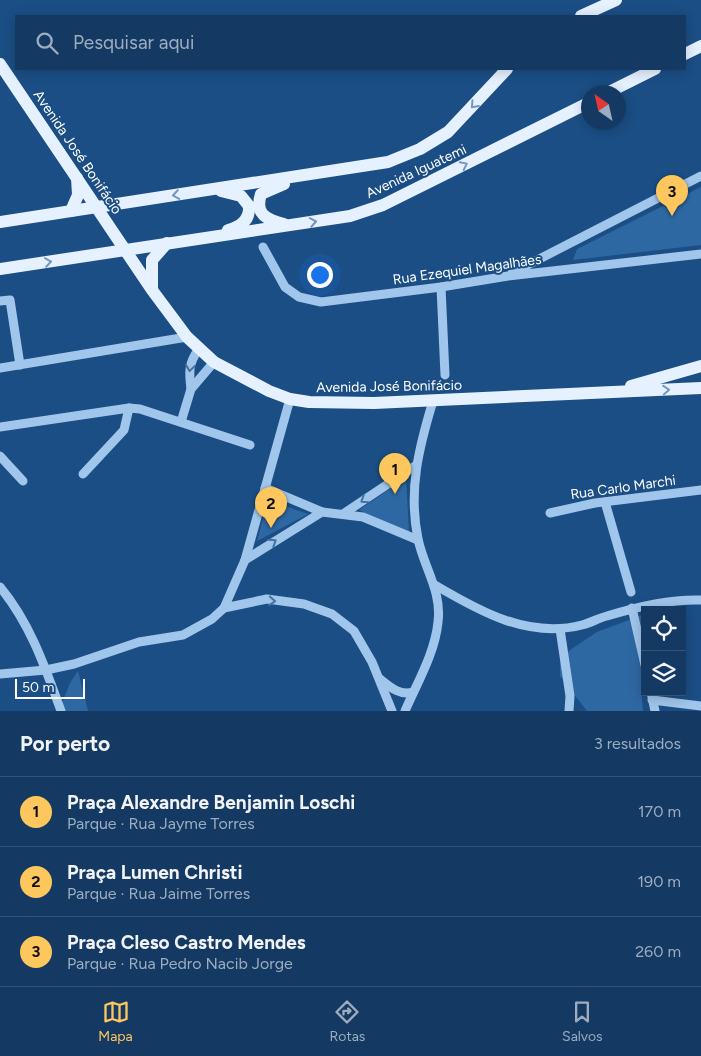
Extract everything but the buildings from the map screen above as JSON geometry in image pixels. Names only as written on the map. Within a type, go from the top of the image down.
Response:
[{"type":"main road","points":[[583,15],[616,0]]},
{"type":"main road","points":[[686,54],[701,46]]},
{"type":"main road","name":"Avenida José Bonifácio","points":[[0,64],[152,290],[187,337],[214,362],[290,399],[309,402],[346,403],[433,401],[701,388]]},
{"type":"main road","name":"Avenida Iguatemi","points":[[0,222],[388,162],[420,149],[458,124],[506,70]]},
{"type":"main road","points":[[623,85],[653,70]]},
{"type":"main road","name":"Avenida Iguatemi","points":[[0,269],[350,216],[383,205],[581,106]]},
{"type":"main road","points":[[291,226],[268,220],[262,214],[259,201],[261,194],[310,175]]},
{"type":"main road","points":[[71,211],[78,195],[77,178]]},
{"type":"main road","points":[[204,237],[242,225],[249,212],[247,202],[241,196],[210,190]]},
{"type":"main road","points":[[152,290],[152,260],[167,243]]},
{"type":"main road","points":[[600,394],[666,378],[701,366]]},
{"type":"street","points":[[508,276],[701,176]]},
{"type":"street","name":"Rua Ezequiel Magalhães","points":[[264,247],[285,287],[299,297],[321,302],[441,287],[508,276],[701,254]]},
{"type":"street","points":[[441,287],[445,375]]},
{"type":"street","points":[[0,301],[10,300],[20,365]]},
{"type":"street","points":[[0,368],[187,337]]},
{"type":"street","points":[[191,389],[188,370],[192,358],[199,349]]},
{"type":"street","points":[[181,422],[191,389],[214,362]]},
{"type":"street","points":[[0,674],[46,670],[74,664],[139,642],[182,635],[212,619],[224,608],[245,560],[290,399]]},
{"type":"street","points":[[405,711],[436,631],[438,605],[435,584],[418,540],[414,488],[415,466],[433,401]]},
{"type":"street","points":[[83,474],[124,430],[129,408]]},
{"type":"street","points":[[0,427],[129,408],[152,411],[250,445]]},
{"type":"street","points":[[0,456],[23,481]]},
{"type":"street","points":[[343,514],[415,466]]},
{"type":"street","points":[[265,488],[322,512],[363,517],[418,540]]},
{"type":"street","name":"Rua Carlo Marchi","points":[[550,513],[605,502],[701,490]]},
{"type":"street","points":[[605,502],[631,592]]},
{"type":"street","points":[[245,560],[322,512]]},
{"type":"street","points":[[435,584],[476,610],[508,622],[531,627],[560,629],[583,625],[632,608],[701,600]]},
{"type":"street","points":[[0,587],[22,616],[46,670],[61,711]]},
{"type":"street","points":[[232,589],[241,604]]},
{"type":"street","points":[[224,608],[267,599],[304,604],[332,614],[354,631],[378,677],[392,711]]},
{"type":"street","points":[[632,608],[642,651]]},
{"type":"street","points":[[560,629],[570,696],[569,711]]},
{"type":"street","points":[[378,677],[398,691],[407,694],[413,692]]},
{"type":"street","points":[[655,711],[652,696],[701,706]]},
{"type":"shaded area","points":[[701,187],[701,245],[573,260],[577,249]]},
{"type":"shaded area","points":[[406,478],[409,532],[359,510]]},
{"type":"shaded area","points":[[268,500],[308,514],[257,541]]},
{"type":"shaded area","points":[[641,616],[641,696],[643,711],[587,711],[560,676],[560,660],[570,650],[597,632]]},
{"type":"shaded area","points":[[78,671],[88,711],[59,711],[70,683]]},
{"type":"place","name":"Praça Cleso Castro Mendes","points":[[672,216]]},
{"type":"place","name":"Praça Alexandre Benjamin Loschi","points":[[395,494]]},
{"type":"place","name":"Praça Lumen Christi","points":[[271,528]]}]
